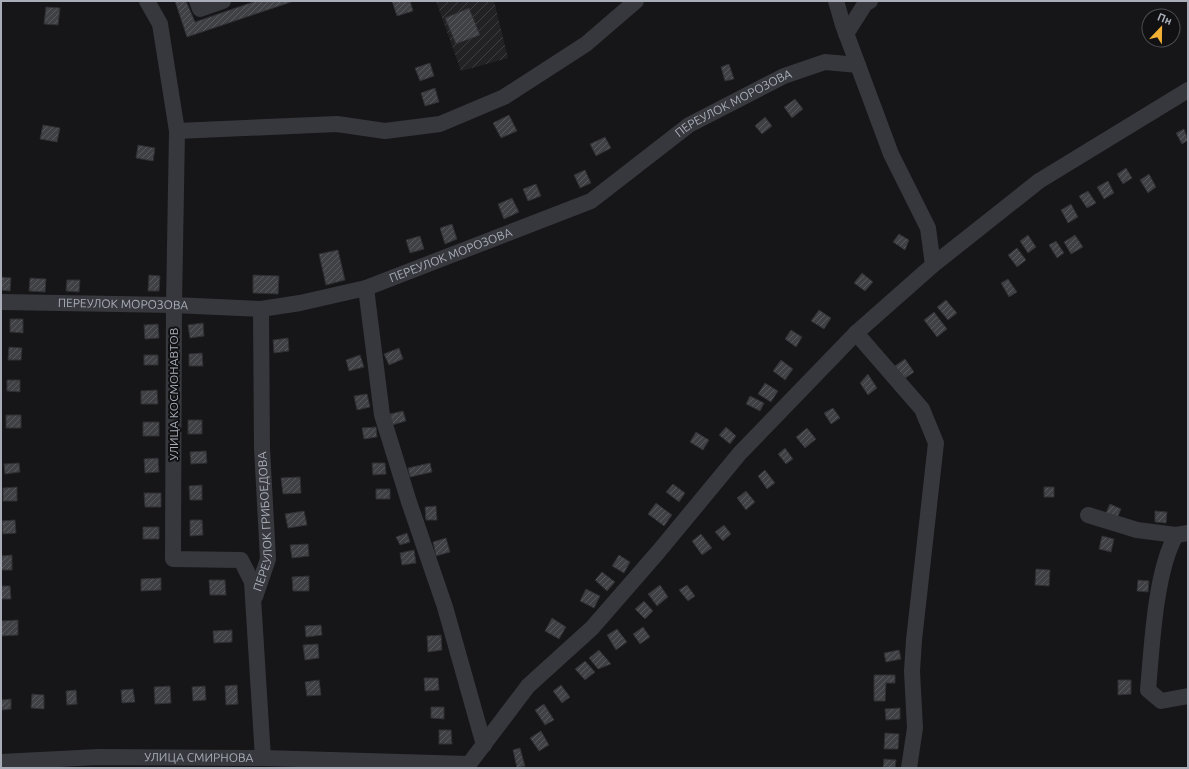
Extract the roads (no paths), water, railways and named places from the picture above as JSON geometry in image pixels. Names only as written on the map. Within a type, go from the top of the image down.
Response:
[{"type":"street","name":"УЛИЦА КОСМОНАВТОВ","points":[[147,1],[160,24],[177,131],[174,305],[173,559],[241,560],[252,582],[254,602]]},
{"type":"street","points":[[197,1],[200,9],[223,1]]},
{"type":"street","points":[[177,131],[337,124],[385,131],[440,124],[504,97],[586,44],[636,1]]},
{"type":"street","points":[[836,1],[846,34],[892,154],[928,228],[933,264]]},
{"type":"street","points":[[846,34],[865,4],[870,1]]},
{"type":"street","name":"ПЕРЕУЛОК МОРОЗОВА","points":[[1,302],[174,305],[261,309],[300,303],[366,288],[590,200],[689,125],[784,76],[825,62],[858,65]]},
{"type":"street","points":[[471,766],[484,745],[528,686],[592,628],[659,551],[740,453],[856,333],[933,264],[1040,181],[1188,90]]},
{"type":"street","points":[[366,288],[382,415],[445,607],[484,745]]},
{"type":"street","name":"ПЕРЕУЛОК ГРИБОЕДОВА","points":[[261,309],[262,448],[268,559],[254,602],[263,758]]},
{"type":"street","points":[[856,333],[922,409],[936,443],[914,640],[912,671],[914,728],[909,768]]},
{"type":"street","points":[[1088,515],[1137,530],[1182,534]]},
{"type":"street","points":[[1182,534],[1170,547],[1158,602],[1148,690],[1160,700],[1188,696]]},
{"type":"street","name":"УЛИЦА СМИРНОВА","points":[[1,762],[98,762],[263,758],[471,766]]}]
